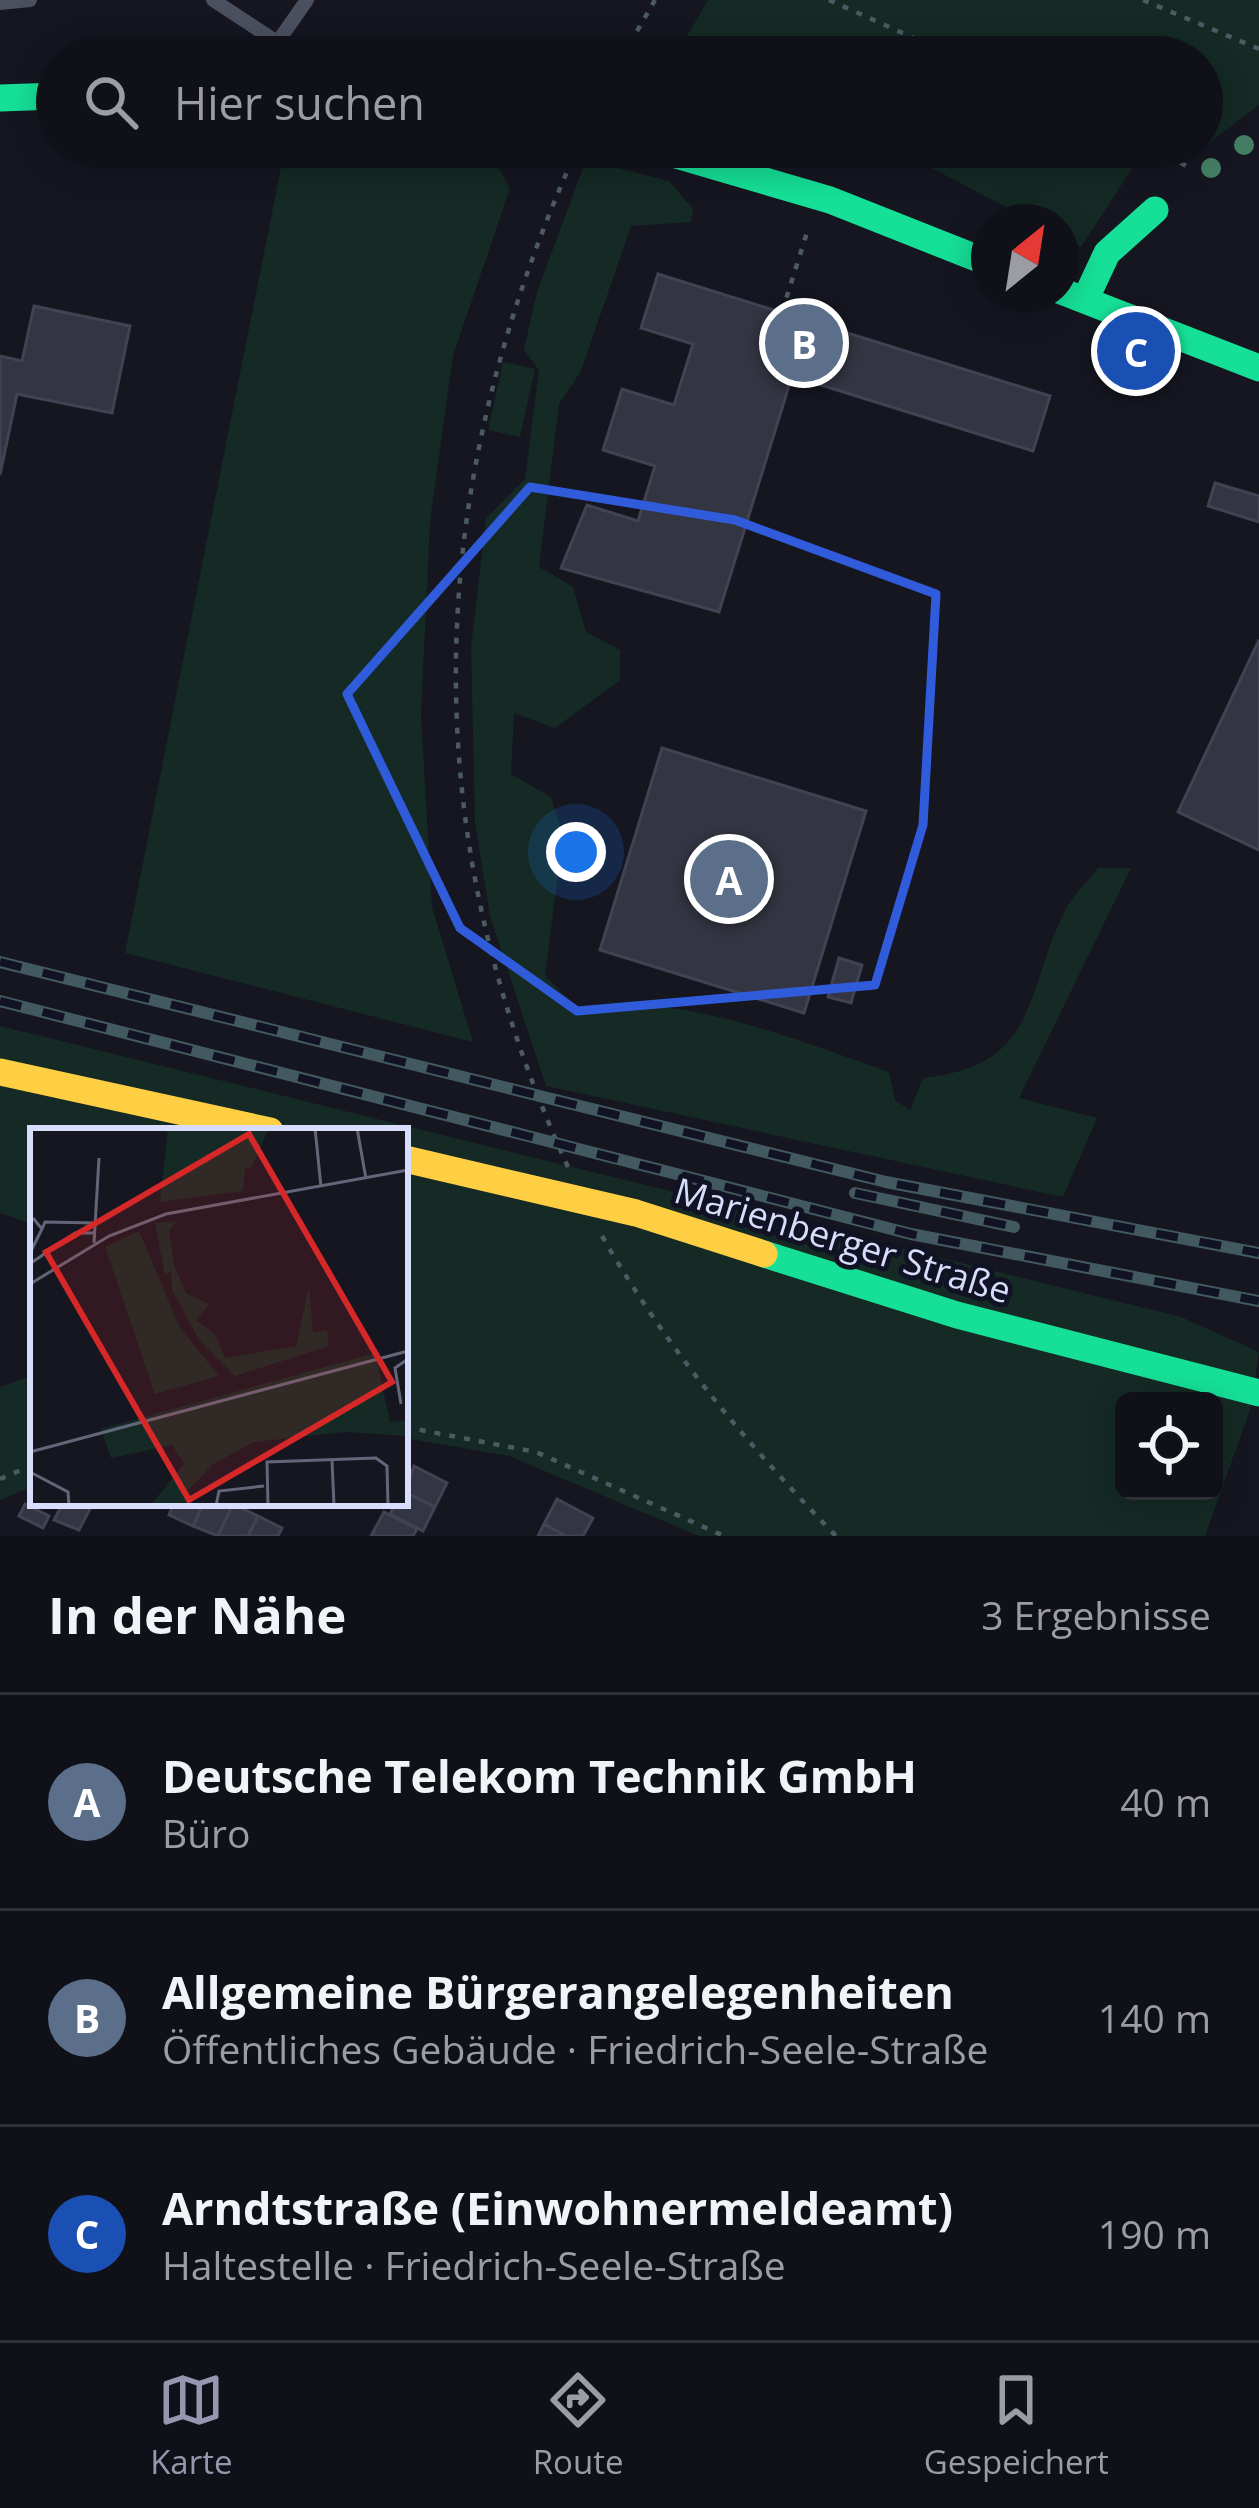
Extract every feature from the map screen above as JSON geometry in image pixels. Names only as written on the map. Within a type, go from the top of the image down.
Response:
[{"type":"street","points":[[0,98],[36,97]]},
{"type":"street","points":[[723,168],[819,196],[971,256]]},
{"type":"street","points":[[1079,288],[1107,253],[1155,209]]},
{"type":"street","points":[[1079,298],[1259,368]]},
{"type":"street","points":[[0,1072],[256,1128]]},
{"type":"street","name":"Marienberger Straße","points":[[408,1161],[475,1173],[686,1228],[956,1315],[1259,1393]]},
{"type":"lane","points":[[0,3],[30,0]]},
{"type":"lane","points":[[213,0],[268,36]]},
{"type":"lane","points":[[281,36],[307,0]]},
{"type":"path","points":[[634,36],[655,0]]},
{"type":"path","points":[[829,0],[909,36]]},
{"type":"path","points":[[1144,0],[1259,49]]},
{"type":"path","points":[[570,168],[499,350],[482,424],[458,602],[457,693],[464,839],[491,964],[530,1083],[573,1179]]},
{"type":"path","points":[[782,312],[804,243]]},
{"type":"path","points":[[597,1228],[675,1353],[736,1430],[836,1536]]},
{"type":"path","points":[[408,1427],[536,1452],[724,1536]]},
{"type":"path","points":[[0,1479],[30,1466]]},
{"type":"highlighted area","points":[[530,487],[735,520],[936,594],[923,825],[875,985],[577,1011],[460,928],[347,694]]},
{"type":"green space","points":[[708,0],[1259,0],[1259,105],[1223,132],[1223,36],[687,36]]},
{"type":"green space","points":[[281,168],[499,168],[510,188],[453,356],[430,521],[421,715],[432,907],[473,1042],[125,953]]},
{"type":"green space","points":[[583,168],[618,168],[669,181],[693,209],[691,222],[631,226],[581,371],[559,404],[539,567],[573,587],[586,632],[620,650],[620,680],[555,728],[514,713],[511,774],[551,797],[563,836],[545,975],[577,1008],[657,1006],[696,1012],[889,1072],[895,1100],[910,1110],[923,1078],[962,1071],[990,1058],[1010,1040],[1024,1018],[1071,900],[1098,868],[1131,868],[1019,1098],[1097,1118],[1063,1197],[546,1086],[490,916],[475,822],[471,647],[486,518],[525,479],[539,370],[524,350],[537,292]]},
{"type":"green space","points":[[932,168],[1132,168],[1081,247],[1079,204],[1000,204]]},
{"type":"green space","points":[[503,362],[535,369],[520,437],[488,430]]},
{"type":"green space","points":[[0,1026],[1181,1317],[1259,1352],[1250,1410],[1223,1486],[1223,1392],[1115,1392],[1115,1500],[1218,1500],[1205,1536],[699,1536],[509,1456],[408,1439],[408,1128],[30,1128],[30,1223],[0,1213]]},
{"type":"green space","points":[[30,1376],[30,1487],[0,1500],[0,1387]]},
{"type":"building","points":[[658,274],[1050,396],[1033,451],[792,376],[719,612],[561,568],[587,505],[638,521],[655,466],[603,450],[622,389],[674,405],[693,344],[641,328]]},
{"type":"building","points":[[34,306],[130,326],[112,413],[17,394],[0,475],[0,356],[22,361]]},
{"type":"building","points":[[1215,483],[1259,496],[1259,522],[1208,506]]},
{"type":"building","points":[[1259,640],[1259,850],[1178,812]]},
{"type":"building","points":[[662,748],[866,811],[804,1013],[600,950]]},
{"type":"building","points":[[839,958],[862,965],[851,1003],[828,997]]},
{"type":"building","points":[[414,1466],[447,1483],[435,1507],[408,1494]]},
{"type":"building","points":[[408,1494],[435,1507],[423,1531],[390,1514],[394,1506],[408,1506]]},
{"type":"building","points":[[557,1499],[593,1518],[583,1536],[566,1536],[544,1524]]},
{"type":"building","points":[[25,1504],[49,1516],[43,1528],[19,1516]]},
{"type":"building","points":[[61,1506],[91,1506],[79,1530],[54,1520]]},
{"type":"building","points":[[173,1506],[203,1506],[193,1526],[169,1515]]},
{"type":"building","points":[[203,1506],[232,1506],[218,1536],[193,1526]]},
{"type":"building","points":[[232,1506],[258,1516],[248,1536],[218,1536]]},
{"type":"building","points":[[384,1512],[417,1529],[413,1536],[371,1536]]},
{"type":"building","points":[[258,1516],[282,1528],[278,1536],[248,1536]]},
{"type":"building","points":[[544,1524],[566,1536],[538,1536]]},
{"type":"railway","points":[[0,962],[886,1182],[1259,1253]]},
{"type":"railway","points":[[0,1001],[911,1234],[1259,1301]]},
{"type":"railway","points":[[855,1193],[1014,1227]]},
{"type":"traffic: fast","points":[[0,98],[36,97]]},
{"type":"traffic: fast","points":[[721,168],[830,200],[971,256]]},
{"type":"traffic: fast","points":[[1085,300],[1107,253],[1155,210]]},
{"type":"traffic: fast","points":[[1079,298],[1259,368]]},
{"type":"traffic: fast","points":[[764,1254],[957,1315],[1259,1393]]},
{"type":"traffic: slow","points":[[0,1072],[256,1128]]},
{"type":"traffic: slow","points":[[408,1160],[636,1213],[764,1254]]},
{"type":"place","name":"Allgemeine Bürgerangelegenheiten","points":[[804,343]]},
{"type":"place","name":"Arndtstraße (Einwohnermeldeamt)","points":[[1136,351]]},
{"type":"place","name":"Deutsche Telekom Technik GmbH","points":[[729,879]]}]
